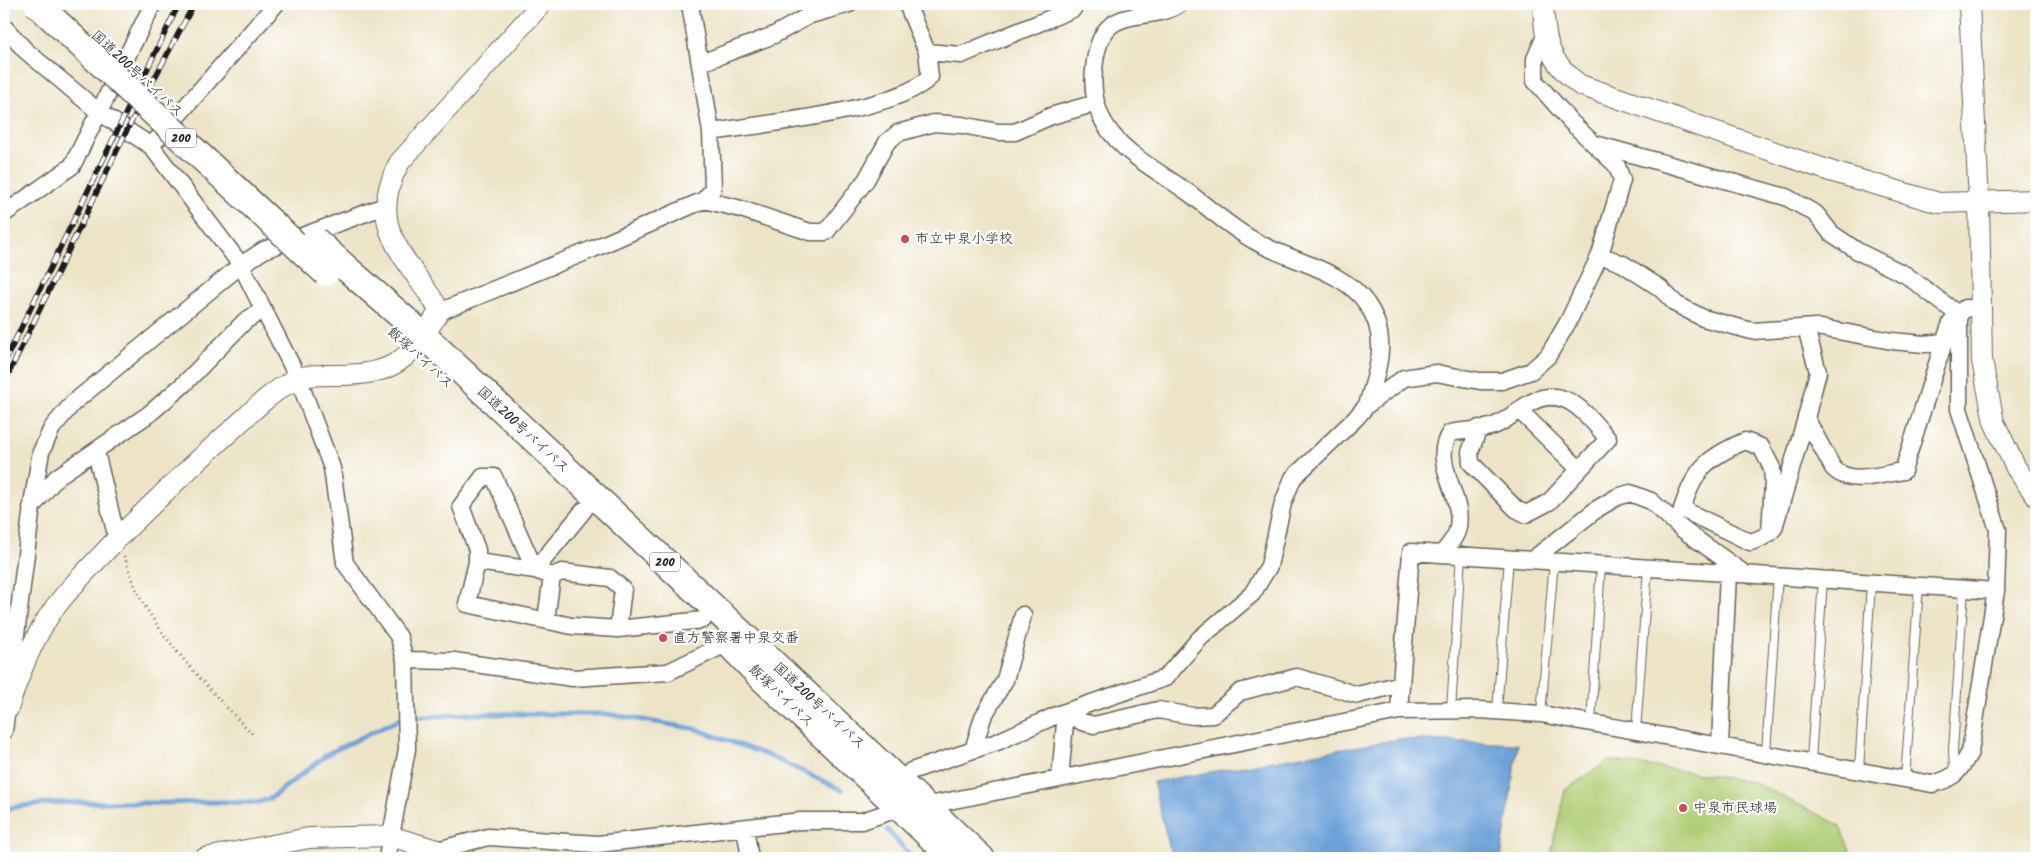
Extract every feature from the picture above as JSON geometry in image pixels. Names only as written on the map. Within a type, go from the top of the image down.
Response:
[{"type":"highway","name":"200","points":[[37,4],[336,271]]},
{"type":"highway","name":"国道200号バイパス","points":[[62,4],[336,271],[418,343],[981,858]]},
{"type":"highway","name":"飯塚バイパス","points":[[418,343],[584,510],[728,643],[898,809],[953,858]]},
{"type":"street","points":[[4,214],[72,166],[153,4]]},
{"type":"street","points":[[150,146],[276,4]]},
{"type":"street","points":[[440,312],[435,300],[394,245],[385,206],[392,178],[399,163],[540,4]]},
{"type":"street","points":[[8,709],[20,670],[50,616],[83,574],[169,486],[272,394],[298,378],[321,375],[366,375],[384,370],[418,343],[440,312],[593,249],[704,200],[713,189],[711,132],[690,4]]},
{"type":"street","points":[[701,63],[774,35],[810,15],[849,4]]},
{"type":"street","points":[[711,132],[872,106],[922,86],[930,77],[927,52],[906,4]]},
{"type":"street","points":[[927,52],[961,55],[1073,10],[1075,4]]},
{"type":"street","points":[[1179,4],[1170,10],[1124,19],[1108,29],[1095,53],[1093,75],[1096,103],[1100,116],[1121,148],[1253,240],[1347,283],[1367,304],[1380,330],[1379,369],[1367,405]]},
{"type":"street","points":[[1543,4],[1545,36],[1552,56],[1563,72],[1580,85],[1833,172],[1939,203],[2036,200]]},
{"type":"street","points":[[1968,4],[1979,203],[1982,361],[1994,422],[2016,468],[2036,496]]},
{"type":"street","points":[[4,27],[26,51],[99,112],[150,146],[241,265],[298,378],[332,468],[345,564],[399,637],[405,660],[407,749],[387,858]]},
{"type":"street","points":[[911,771],[973,750],[1066,712],[1165,678],[1200,638],[1252,594],[1269,566],[1283,503],[1293,478],[1356,418],[1367,405],[1404,378],[1436,373],[1480,381],[1502,381],[1531,371],[1548,356],[1568,322],[1600,255],[1622,180],[1617,166],[1571,122],[1536,81],[1535,59],[1545,36]]},
{"type":"street","points":[[704,200],[740,209],[810,232],[826,232],[866,180],[887,142],[898,133],[934,123],[962,125],[998,132],[1015,132],[1051,116],[1096,103]]},
{"type":"street","points":[[1593,143],[1786,198],[1816,214],[1832,233],[1859,252],[1906,275],[1959,315]]},
{"type":"street","points":[[4,731],[31,508],[42,452],[52,428],[73,403],[241,265],[264,250],[385,206]]},
{"type":"street","points":[[1600,255],[1623,264],[1660,288],[1676,304],[1703,318],[1752,331],[1806,328],[1833,329],[1892,341],[1924,344],[1944,342]]},
{"type":"street","points":[[1806,418],[1833,468],[1839,475],[1852,478],[1903,471],[1951,323],[1965,308],[1980,309]]},
{"type":"street","points":[[31,508],[57,477],[149,414],[184,384],[245,321],[264,310]]},
{"type":"street","points":[[206,858],[310,838],[390,836],[444,854],[488,837],[598,844],[801,821],[862,821],[898,809],[924,806],[1399,711],[1451,710],[1541,714],[1720,744],[1932,784],[1948,780],[1962,767],[1970,752],[1996,591],[1998,530],[1959,409],[1959,315]]},
{"type":"street","points":[[1532,560],[1597,509],[1617,497],[1630,493],[1676,514],[1750,542],[1765,538],[1774,528],[1818,372],[1806,328]]},
{"type":"street","points":[[1442,554],[1457,532],[1459,519],[1443,454],[1444,442],[1450,433],[1495,425],[1534,400],[1556,395],[1568,399],[1583,410],[1608,439],[1549,502],[1526,514],[1516,509],[1471,463],[1470,452],[1480,428]]},
{"type":"street","points":[[1519,410],[1579,469]]},
{"type":"street","points":[[1745,574],[1682,530],[1676,514],[1691,482],[1706,462],[1745,441],[1761,447],[1772,468],[1770,533]]},
{"type":"street","points":[[96,452],[117,539]]},
{"type":"street","points":[[535,570],[494,478],[482,477],[461,506],[477,550],[477,562],[466,604],[572,626],[618,629],[703,620]]},
{"type":"street","points":[[535,570],[584,510]]},
{"type":"street","points":[[1399,711],[1411,552],[1996,591]]},
{"type":"street","points":[[477,562],[535,570],[552,576],[562,572],[610,578],[623,589],[618,629]]},
{"type":"street","points":[[1720,744],[1728,573]]},
{"type":"street","points":[[546,620],[552,576]]},
{"type":"street","points":[[973,750],[983,717],[1005,680],[1023,615]]},
{"type":"street","points":[[405,660],[454,661],[573,678],[668,672],[728,643]]},
{"type":"street","points":[[1066,712],[1082,722],[1094,725],[1158,710],[1193,716],[1213,715],[1240,692],[1297,677],[1358,695],[1401,684]]},
{"type":"street","points":[[1060,778],[1066,712]]},
{"type":"street","points":[[745,828],[750,858]]},
{"type":"lane","points":[[1451,710],[1461,555]]},
{"type":"lane","points":[[1497,711],[1509,558]]},
{"type":"lane","points":[[1541,714],[1554,561]]},
{"type":"lane","points":[[1591,723],[1601,564]]},
{"type":"lane","points":[[1636,731],[1648,568]]},
{"type":"lane","points":[[1766,753],[1778,576]]},
{"type":"lane","points":[[1811,762],[1823,579]]},
{"type":"lane","points":[[1859,770],[1871,582]]},
{"type":"lane","points":[[1905,779],[1919,586]]},
{"type":"lane","points":[[1954,774],[1953,750],[1964,589]]},
{"type":"path","points":[[117,539],[142,601],[171,645],[208,688],[254,736]]},
{"type":"green space","name":"中泉市民球場","points":[[1609,760],[1754,782],[1839,825],[1853,858],[1550,858],[1565,790]]},
{"type":"water","points":[[1399,739],[1518,744],[1501,858],[1172,858],[1153,782]]},
{"type":"waterway","points":[[4,809],[70,802],[256,803],[271,798],[329,753],[400,719],[465,714],[607,714],[696,729],[772,757],[842,790]]},
{"type":"waterway","points":[[887,830],[913,858]]},
{"type":"railway","points":[[4,363],[179,4]]},
{"type":"railway","points":[[4,383],[127,130],[194,4]]},
{"type":"place","name":"市立中泉小学校","points":[[905,239]]},
{"type":"place","name":"直方警察署中泉交番","points":[[663,638]]},
{"type":"place","name":"中泉市民球場","points":[[1683,808]]}]
